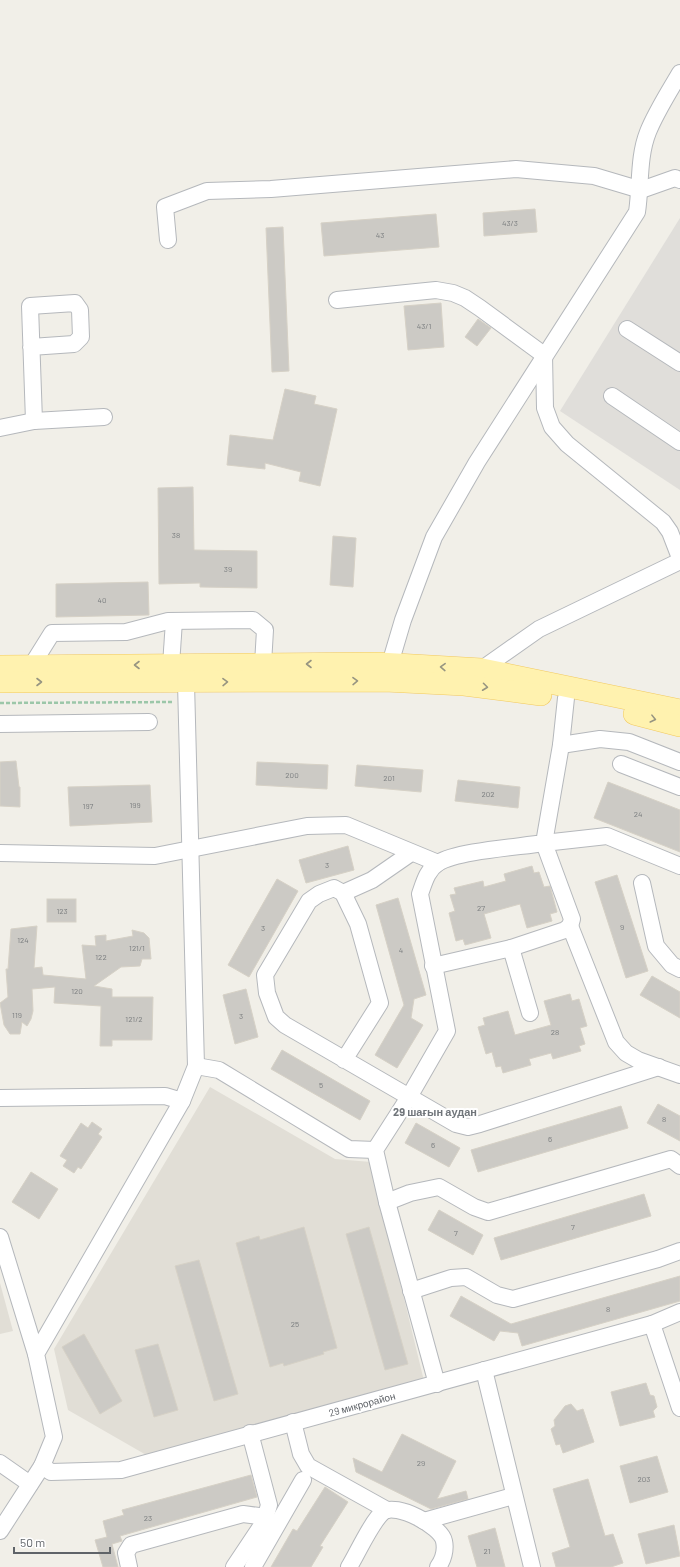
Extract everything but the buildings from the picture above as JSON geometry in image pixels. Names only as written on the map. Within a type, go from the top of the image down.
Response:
[{"type":"main road","points":[[0,666],[32,666],[182,679],[263,664],[388,673],[464,685],[567,693],[680,710]]},
{"type":"main road","points":[[0,682],[182,679],[482,669],[680,726]]},
{"type":"street","points":[[388,673],[403,620],[434,537],[477,462],[544,355],[637,212],[640,190],[640,167],[648,133],[680,72]]},
{"type":"street","points":[[168,240],[166,207],[207,191],[271,189],[516,169],[594,176],[640,190],[675,178],[680,180]]},
{"type":"street","points":[[337,300],[436,290],[453,293],[465,298],[480,308],[544,355]]},
{"type":"street","points":[[627,329],[680,363]]},
{"type":"street","points":[[31,347],[34,421]]},
{"type":"street","points":[[544,355],[545,408],[552,427],[567,444],[663,522],[670,532],[680,558]]},
{"type":"street","points":[[612,396],[680,442]]},
{"type":"street","points":[[0,428],[34,421],[104,417]]},
{"type":"street","points":[[482,669],[539,629],[680,561]]},
{"type":"street","points":[[32,666],[52,633],[126,632],[174,621],[253,620],[264,630],[263,664]]},
{"type":"street","points":[[36,1354],[182,1101],[196,1066],[191,850],[182,679],[174,621]]},
{"type":"street","points":[[433,966],[511,948],[565,930],[570,926],[572,919],[544,843],[561,745],[567,693]]},
{"type":"street","points":[[0,724],[149,722]]},
{"type":"street","points":[[561,745],[600,739],[629,742],[680,762]]},
{"type":"street","points":[[621,764],[680,787]]},
{"type":"street","points":[[0,853],[155,856],[307,826],[346,825],[438,863]]},
{"type":"street","points":[[437,1384],[387,1202],[375,1150],[409,1097],[448,1031],[433,966],[420,894],[428,873],[438,863],[456,856],[544,843],[607,836],[680,866]]},
{"type":"street","points":[[343,893],[372,880],[411,853]]},
{"type":"street","points":[[642,883],[656,946],[672,965],[680,970]]},
{"type":"street","points":[[344,1060],[380,1003],[358,924],[343,893],[334,888],[318,894],[309,901],[265,975],[267,993],[276,1017],[286,1025],[344,1060],[456,1124],[468,1127],[659,1067]]},
{"type":"street","points":[[570,926],[616,1042],[626,1053],[638,1060],[680,1075]]},
{"type":"street","points":[[511,948],[530,1013]]},
{"type":"street","points":[[196,1066],[219,1070],[349,1149],[375,1150]]},
{"type":"street","points":[[0,1098],[166,1096],[182,1101]]},
{"type":"street","points":[[387,1202],[410,1193],[439,1187],[474,1207],[488,1212],[671,1159],[680,1166]]},
{"type":"street","points":[[0,1237],[36,1354],[54,1436],[42,1466],[0,1531]]},
{"type":"street","points":[[411,1291],[451,1278],[466,1277],[497,1295],[513,1299],[658,1259],[680,1251]]},
{"type":"street","name":"29 микрорайон","points":[[42,1466],[51,1472],[120,1470],[250,1433],[437,1384],[652,1324],[680,1312]]},
{"type":"street","points":[[652,1324],[680,1408]]},
{"type":"street","points":[[484,1370],[513,1496],[532,1567]]},
{"type":"street","points":[[293,1422],[301,1454],[308,1466],[387,1510],[398,1509],[424,1521],[441,1534],[444,1540],[444,1554],[438,1567]]},
{"type":"street","points":[[234,1567],[266,1517],[269,1505],[250,1433]]},
{"type":"street","points":[[0,1463],[30,1484]]},
{"type":"street","points":[[253,1567],[303,1480]]},
{"type":"street","points":[[424,1521],[513,1496]]},
{"type":"street","points":[[349,1567],[379,1517],[387,1510]]},
{"type":"street","points":[[129,1567],[126,1553],[131,1545],[243,1514],[266,1517]]},
{"type":"path","points":[[0,703],[182,679]]},
{"type":"shaded area","points":[[680,218],[680,490],[560,411]]},
{"type":"shaded area","points":[[210,1087],[335,1159],[371,1162],[424,1381],[148,1456],[68,1410],[54,1349]]},
{"type":"shaded area","points":[[0,1283],[13,1331],[0,1334]]},
{"type":"district","name":"29 шағын аудан","points":[[435,1111]]}]
